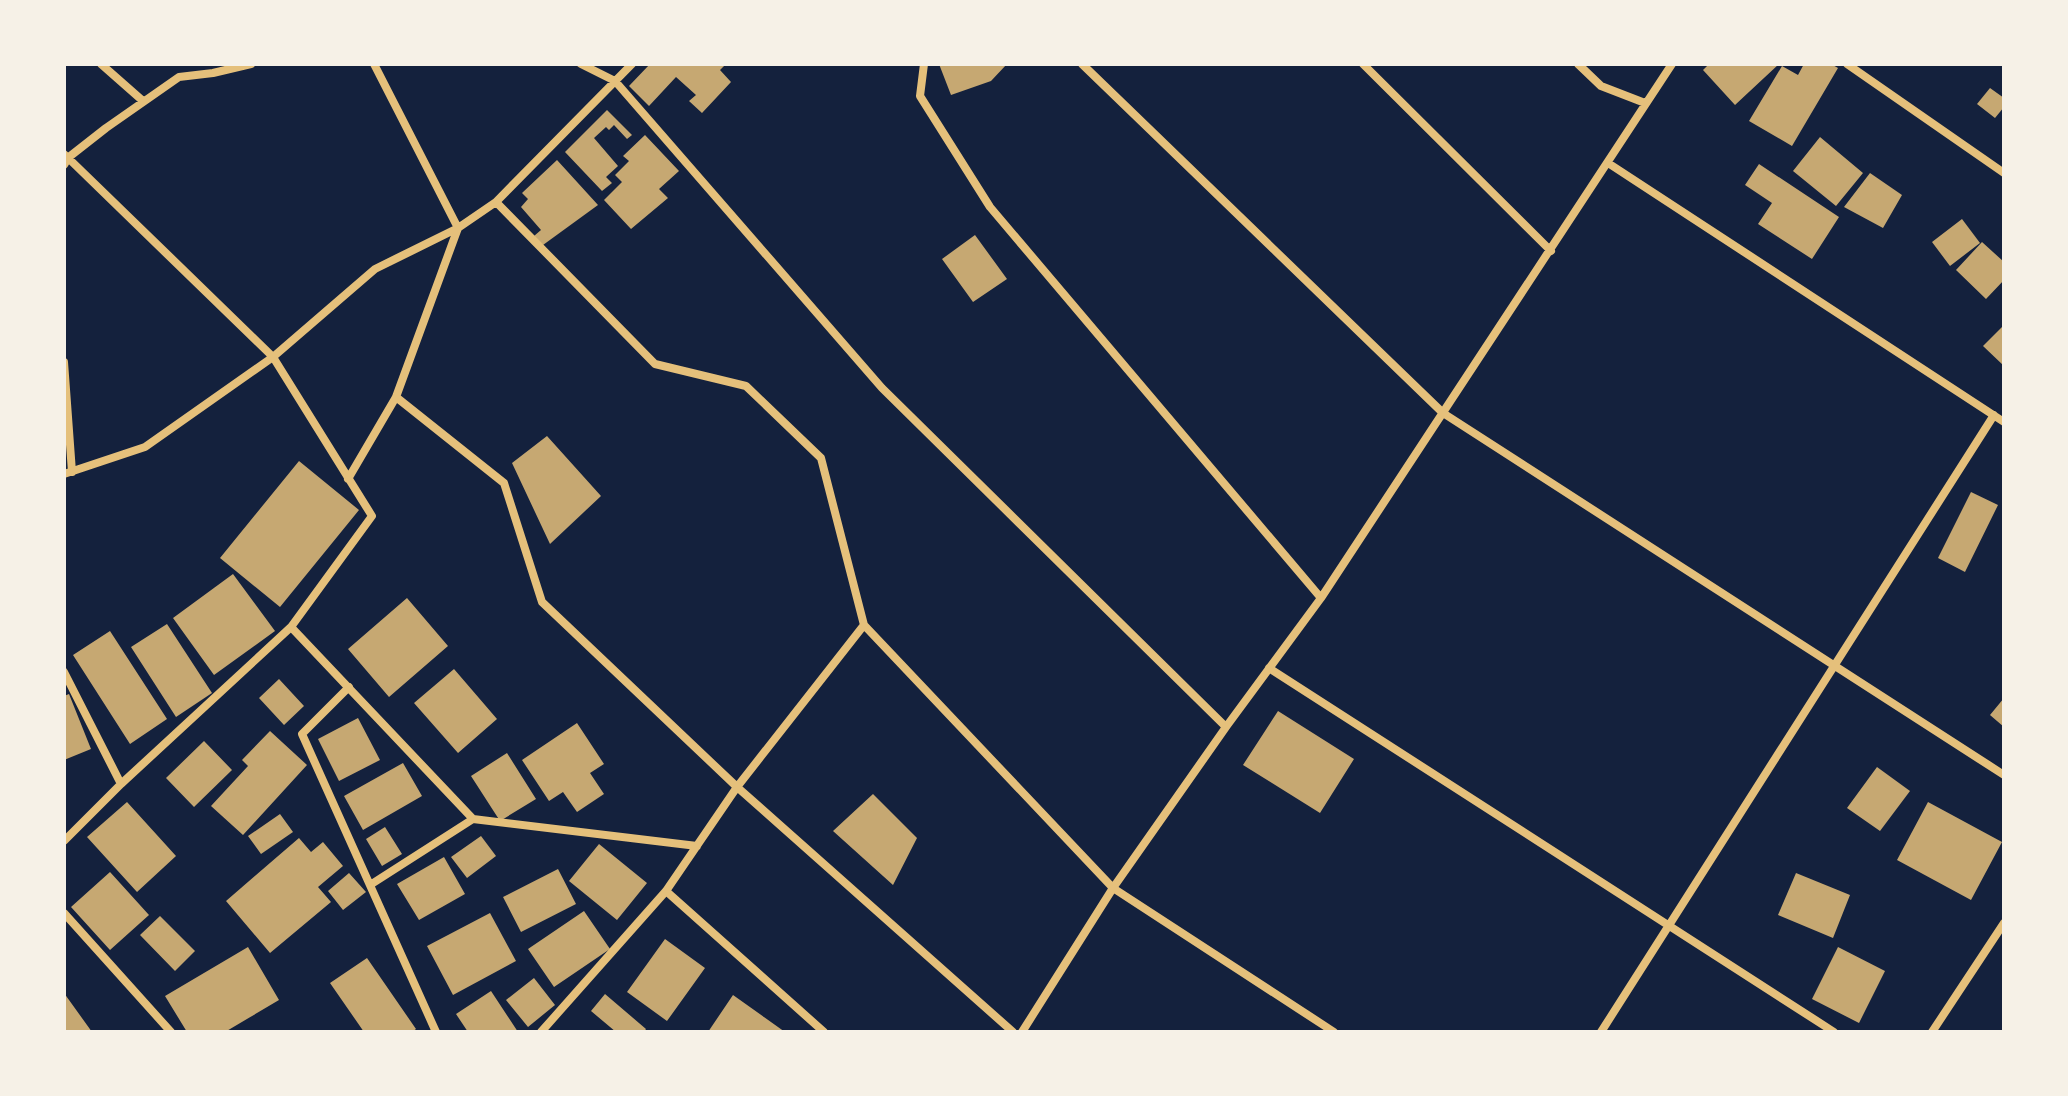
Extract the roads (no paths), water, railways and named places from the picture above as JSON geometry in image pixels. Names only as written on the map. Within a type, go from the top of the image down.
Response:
[{"type":"street","points":[[101,64],[143,101]]},
{"type":"street","points":[[64,841],[291,627],[372,516],[273,357],[66,159],[179,77],[251,64]]},
{"type":"street","points":[[348,479],[396,397],[458,228],[374,64]]},
{"type":"street","points":[[581,64],[615,81],[882,388],[1226,727]]},
{"type":"street","points":[[64,362],[68,473],[145,447],[273,357],[375,269],[458,228],[496,202],[632,64]]},
{"type":"street","points":[[924,64],[920,96],[990,207],[1321,598]]},
{"type":"street","points":[[1082,64],[1443,413],[2004,775]]},
{"type":"street","points":[[1363,64],[1551,251]]},
{"type":"street","points":[[1578,64],[1601,86],[1645,103]]},
{"type":"street","points":[[1022,1032],[1113,888],[1321,598],[1672,64]]},
{"type":"street","points":[[1847,64],[2004,173]]},
{"type":"street","points":[[1608,163],[2004,422]]},
{"type":"street","points":[[496,202],[655,364],[746,386],[821,458],[864,625],[1113,888],[1334,1032]]},
{"type":"street","points":[[396,397],[504,483],[542,602],[737,787],[1013,1032]]},
{"type":"street","points":[[1601,1032],[1994,415]]},
{"type":"street","points":[[541,1032],[666,891],[737,787],[864,625]]},
{"type":"street","points":[[291,627],[473,819]]},
{"type":"street","points":[[1269,668],[1834,1032]]},
{"type":"street","points":[[64,672],[121,784]]},
{"type":"street","points":[[349,687],[302,734],[436,1032]]},
{"type":"street","points":[[370,885],[473,819],[697,846]]},
{"type":"street","points":[[666,891],[824,1032]]},
{"type":"street","points":[[64,913],[171,1032]]},
{"type":"street","points":[[1932,1032],[2004,923]]}]
